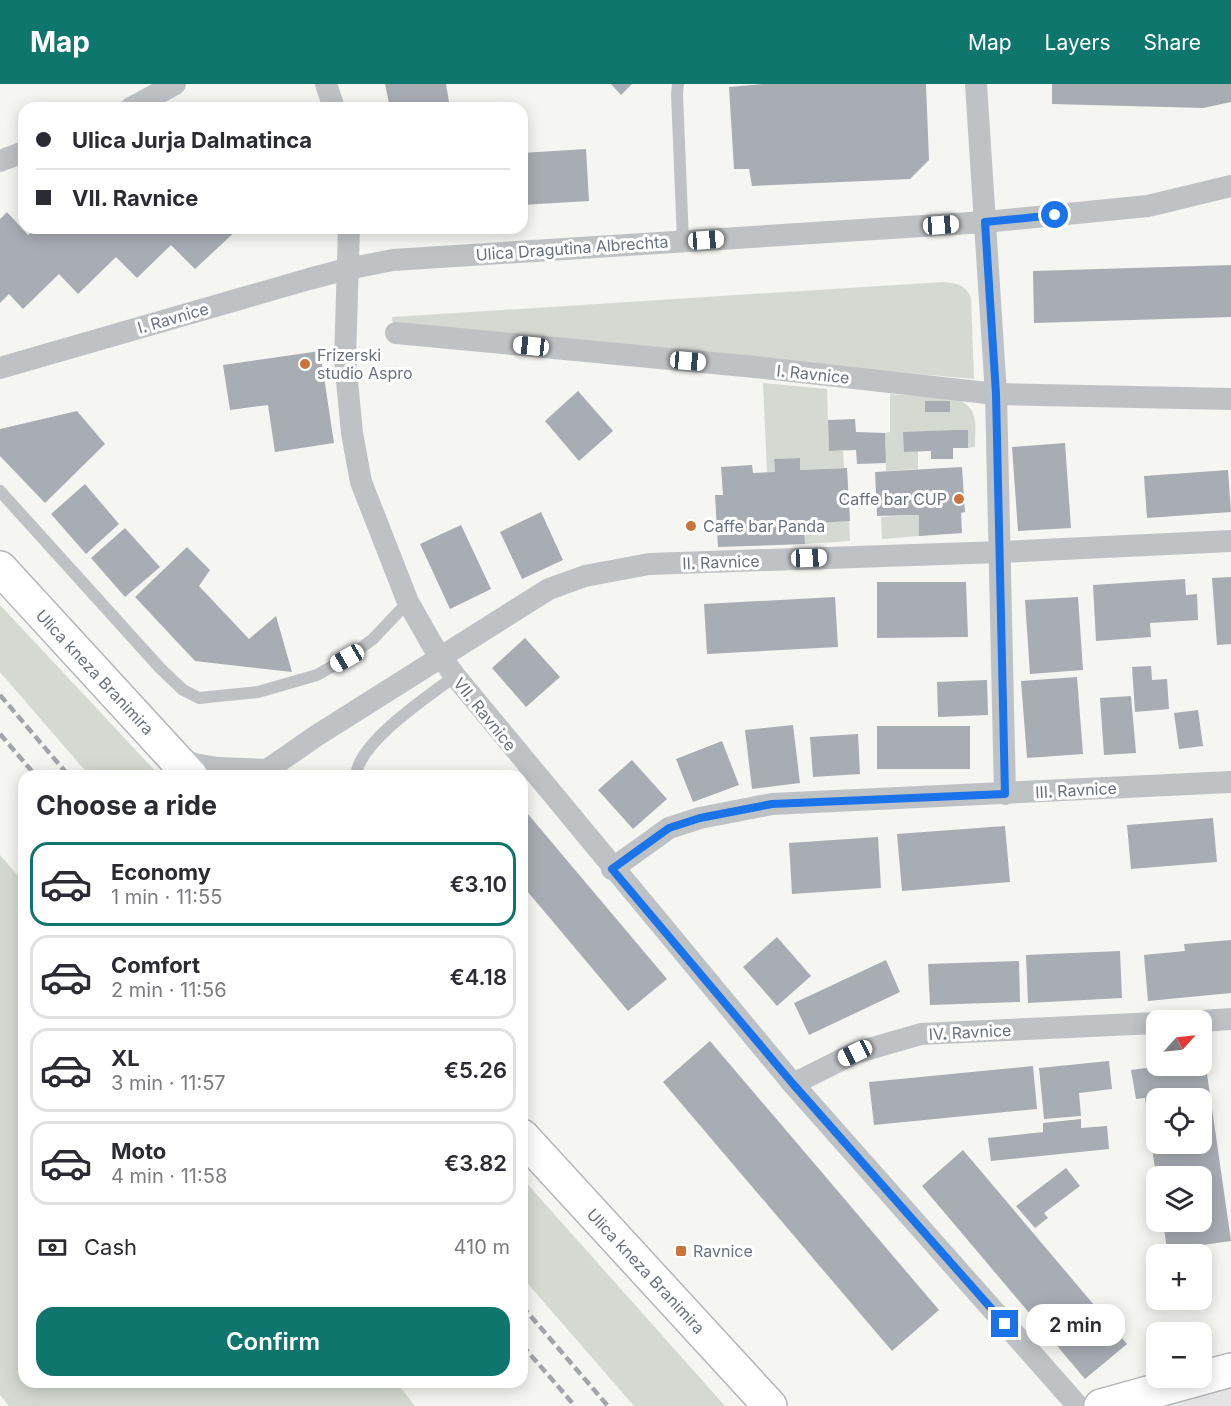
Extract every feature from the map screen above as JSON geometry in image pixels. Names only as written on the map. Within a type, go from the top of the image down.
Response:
[{"type":"main road","name":"Ulica kneza Branimira","points":[[0,567],[182,765]]},
{"type":"main road","name":"Ulica kneza Branimira","points":[[528,1143],[770,1406]]},
{"type":"main road","points":[[1122,1403],[1231,1370]]},
{"type":"street","points":[[142,102],[175,84]]},
{"type":"street","points":[[326,84],[332,102]]},
{"type":"street","points":[[976,84],[996,394],[1005,794]]},
{"type":"street","points":[[0,160],[18,154]]},
{"type":"street","name":"Ulica Dragutina Albrechta","points":[[347,269],[393,260],[985,222],[1148,206],[1231,186]]},
{"type":"street","name":"VII. Ravnice","points":[[349,234],[345,360],[352,433],[361,482],[408,602],[441,657],[454,676],[612,869],[793,1084],[1078,1406]]},
{"type":"street","name":"I. Ravnice","points":[[0,368],[347,269]]},
{"type":"street","name":"I. Ravnice","points":[[396,333],[744,366],[996,394],[1231,399]]},
{"type":"street","name":"II. Ravnice","points":[[271,770],[316,736],[549,588],[585,576],[649,564],[1000,552],[1231,541]]},
{"type":"street","name":"II. Ravnice","points":[[182,765],[194,764],[238,770]]},
{"type":"street","name":"III. Ravnice","points":[[612,869],[669,828],[700,818],[772,804],[1231,782]]},
{"type":"street","points":[[1212,1020],[1231,1019]]},
{"type":"street","name":"IV. Ravnice","points":[[793,1084],[855,1053],[921,1034],[1146,1023]]},
{"type":"lane","points":[[678,84],[676,94],[682,241]]},
{"type":"lane","points":[[0,491],[160,668],[183,690],[199,698],[258,692],[317,675],[347,658],[373,639],[408,602]]},
{"type":"lane","points":[[356,770],[373,741],[454,676]]},
{"type":"shaded area","points":[[943,282],[960,286],[971,298],[974,379],[393,325],[392,317]]},
{"type":"shaded area","points":[[763,383],[827,389],[829,451],[843,451],[844,468],[800,470],[799,458],[774,459],[775,472],[767,472]]},
{"type":"shaded area","points":[[890,394],[958,399],[965,403],[975,419],[975,447],[968,448],[968,430],[930,431],[904,452],[918,451],[918,469],[886,471],[885,433],[890,432]]},
{"type":"shaded area","points":[[919,515],[919,536],[882,539],[881,517]]},
{"type":"shaded area","points":[[849,521],[850,541],[805,544],[804,524]]},
{"type":"shaded area","points":[[0,605],[154,770],[85,770],[0,672]]},
{"type":"shaded area","points":[[0,855],[18,876],[18,1388],[401,1388],[415,1406],[9,1406],[0,1395]]},
{"type":"shaded area","points":[[528,1185],[725,1406],[634,1406],[528,1284]]},
{"type":"shaded area","points":[[1231,1389],[1231,1406],[1175,1406],[1186,1402]]},
{"type":"building","points":[[385,84],[446,84],[449,102],[389,102]]},
{"type":"building","points":[[611,84],[632,84],[621,95]]},
{"type":"building","points":[[763,84],[926,84],[929,160],[910,179],[752,186],[749,169],[734,169],[729,87]]},
{"type":"building","points":[[1052,84],[1231,84],[1231,102],[1203,108],[1052,104]]},
{"type":"building","points":[[586,149],[589,201],[528,205],[528,153]]},
{"type":"building","points":[[7,212],[18,224],[18,234],[28,235],[233,234],[195,269],[171,245],[137,278],[116,257],[78,294],[59,274],[23,309],[9,294],[0,303],[0,219]]},
{"type":"building","points":[[1231,265],[1231,317],[1034,323],[1033,271]]},
{"type":"building","points":[[320,351],[334,443],[275,452],[268,405],[230,410],[223,365]]},
{"type":"building","points":[[578,391],[613,431],[579,461],[545,421]]},
{"type":"building","points":[[925,401],[950,401],[950,412],[925,412]]},
{"type":"building","points":[[77,411],[105,444],[45,503],[0,456],[0,429]]},
{"type":"building","points":[[855,419],[856,432],[885,433],[886,463],[857,464],[856,450],[829,451],[828,420]]},
{"type":"building","points":[[968,430],[968,448],[953,448],[953,459],[931,459],[931,451],[904,452],[903,432]]},
{"type":"building","points":[[1065,443],[1071,528],[1018,531],[1012,447]]},
{"type":"building","points":[[800,458],[800,470],[847,468],[850,521],[804,524],[805,544],[718,547],[715,495],[723,495],[721,467],[752,465],[753,473],[775,472],[774,459]]},
{"type":"building","points":[[962,467],[965,512],[961,513],[962,533],[919,536],[919,515],[877,516],[875,472]]},
{"type":"building","points":[[1228,470],[1231,512],[1147,518],[1144,476]]},
{"type":"building","points":[[85,484],[119,524],[86,554],[51,514]]},
{"type":"building","points":[[541,512],[563,560],[522,579],[500,532]]},
{"type":"building","points":[[461,525],[491,589],[450,609],[420,544]]},
{"type":"building","points":[[125,528],[160,567],[125,597],[91,558]]},
{"type":"building","points":[[187,547],[210,570],[199,586],[249,639],[276,616],[292,672],[195,661],[135,597]]},
{"type":"building","points":[[1231,577],[1231,644],[1217,645],[1212,578]]},
{"type":"building","points":[[1185,579],[1186,595],[1197,594],[1198,620],[1150,623],[1151,637],[1096,641],[1093,585]]},
{"type":"building","points":[[877,582],[966,582],[968,637],[877,638]]},
{"type":"building","points":[[835,597],[838,647],[707,654],[704,604]]},
{"type":"building","points":[[1078,597],[1083,670],[1030,674],[1025,600]]},
{"type":"building","points":[[525,638],[560,677],[526,707],[492,668]]},
{"type":"building","points":[[1151,666],[1152,680],[1167,679],[1169,709],[1135,712],[1132,667]]},
{"type":"building","points":[[1077,677],[1083,754],[1027,758],[1021,681]]},
{"type":"building","points":[[987,680],[988,715],[938,717],[937,682]]},
{"type":"building","points":[[1131,696],[1136,753],[1104,755],[1100,698]]},
{"type":"building","points":[[1198,710],[1203,746],[1179,749],[1174,713]]},
{"type":"building","points":[[793,725],[800,783],[752,789],[745,730]]},
{"type":"building","points":[[877,726],[970,726],[970,769],[877,769]]},
{"type":"building","points":[[858,734],[860,774],[813,777],[810,737]]},
{"type":"building","points":[[722,741],[739,785],[693,802],[676,759]]},
{"type":"building","points":[[632,760],[667,799],[633,829],[598,790]]},
{"type":"building","points":[[528,814],[667,979],[628,1011],[528,892]]},
{"type":"building","points":[[1213,818],[1217,862],[1131,869],[1127,825]]},
{"type":"building","points":[[1005,826],[1010,882],[902,891],[897,834]]},
{"type":"building","points":[[878,837],[881,888],[792,894],[789,843]]},
{"type":"building","points":[[777,937],[811,976],[777,1006],[743,967]]},
{"type":"building","points":[[1231,940],[1231,993],[1148,1001],[1144,955],[1185,951],[1184,944]]},
{"type":"building","points":[[1120,951],[1122,998],[1028,1003],[1026,955]]},
{"type":"building","points":[[886,960],[900,992],[809,1035],[794,1003]]},
{"type":"building","points":[[1019,961],[1020,1002],[930,1005],[928,964]]},
{"type":"building","points":[[710,1041],[939,1310],[892,1351],[663,1082]]},
{"type":"building","points":[[1109,1061],[1112,1089],[1079,1093],[1081,1116],[1044,1119],[1039,1068]]},
{"type":"building","points":[[1033,1066],[1037,1109],[874,1125],[869,1082]]},
{"type":"building","points":[[1146,1068],[1146,1076],[1207,1076],[1209,1088],[1146,1088],[1146,1105],[1145,1098],[1136,1099],[1131,1070]]},
{"type":"building","points":[[1212,1109],[1231,1241],[1210,1244],[1166,1244],[1165,1232],[1212,1232],[1212,1166],[1155,1166],[1153,1154],[1212,1154]]},
{"type":"building","points":[[1081,1119],[1081,1128],[1107,1126],[1109,1149],[991,1161],[988,1138],[1043,1132],[1043,1123]]},
{"type":"building","points":[[963,1150],[1127,1344],[1085,1379],[922,1186]]},
{"type":"building","points":[[1066,1168],[1080,1186],[1044,1213],[1048,1218],[1035,1228],[1016,1206]]},
{"type":"railway","points":[[0,695],[64,770]]},
{"type":"railway","points":[[0,734],[31,770]]},
{"type":"railway","points":[[528,1313],[608,1406]]},
{"type":"railway","points":[[528,1352],[575,1406]]},
{"type":"place","name":"Frizerski studio Aspro","points":[[305,364]]},
{"type":"place","name":"Caffe bar CUP","points":[[959,499]]},
{"type":"place","name":"Caffe bar Panda","points":[[691,526]]},
{"type":"place","name":"Ravnice","points":[[681,1251]]},
{"type":"route","points":[[1005,1324],[793,1084],[612,869],[669,828],[700,818],[772,804],[1005,794],[996,394],[985,222],[1055,215]]}]
